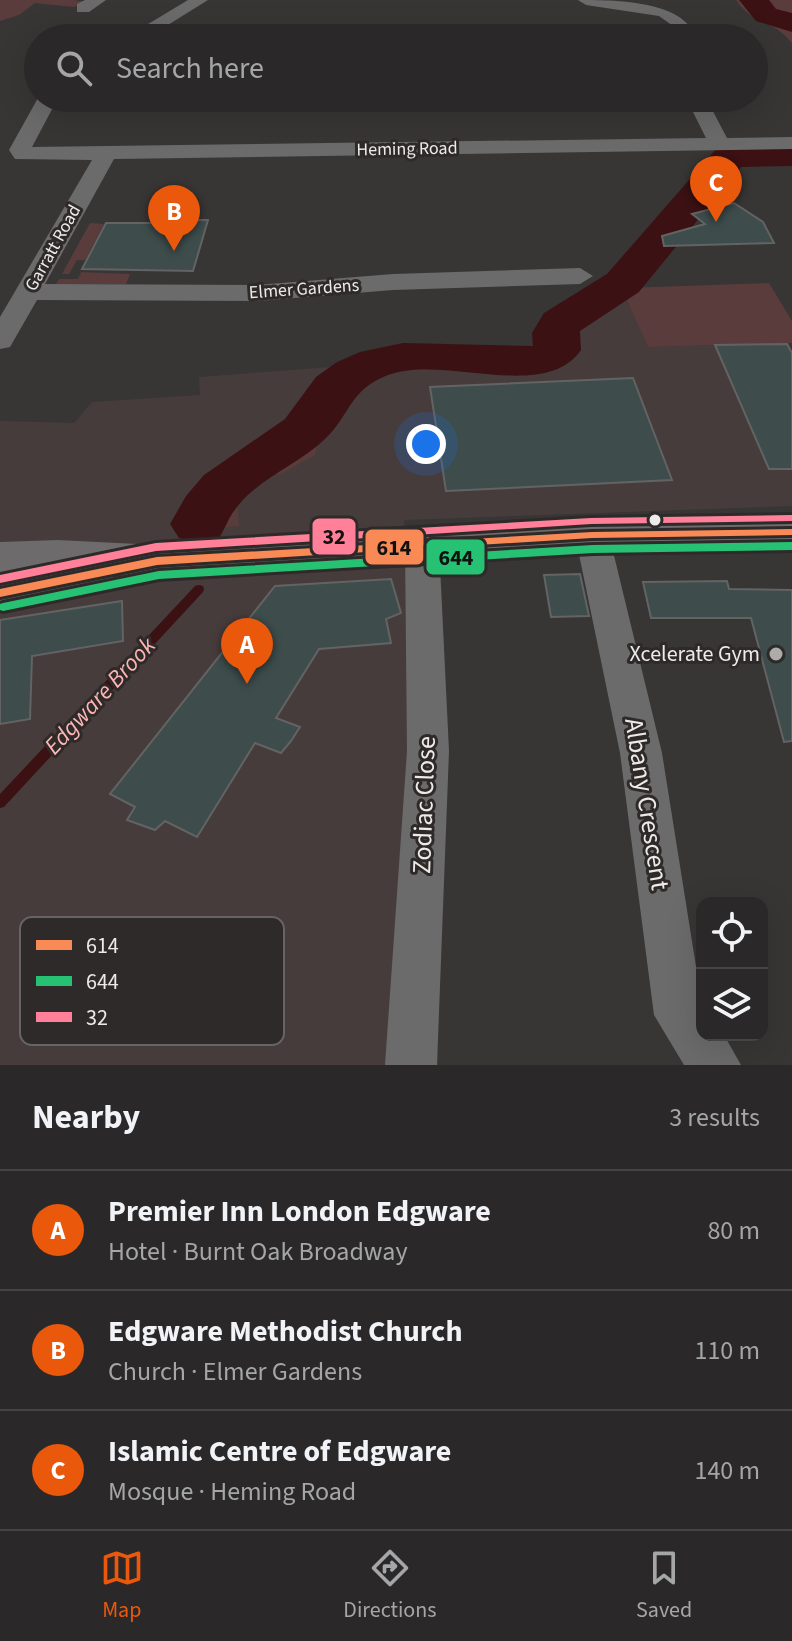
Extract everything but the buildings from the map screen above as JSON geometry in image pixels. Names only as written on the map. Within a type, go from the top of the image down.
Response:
[{"type":"main road","points":[[0,558],[58,556],[157,561],[592,535],[792,532]]},
{"type":"main road","points":[[0,593],[157,561]]},
{"type":"street","points":[[158,24],[200,0]]},
{"type":"street","points":[[586,0],[664,12],[681,24]]},
{"type":"street","name":"Heming Road","points":[[40,112],[20,150],[23,154],[792,143]]},
{"type":"street","points":[[703,112],[720,144]]},
{"type":"street","name":"Garratt Road","points":[[0,341],[106,154]]},
{"type":"street","name":"Elmer Gardens","points":[[29,292],[257,293],[393,282],[580,276]]},
{"type":"street","name":"Albany Crescent","points":[[592,535],[641,753],[679,1015],[715,1065]]},
{"type":"street","name":"Zodiac Close","points":[[411,1065],[428,751],[422,545]]},
{"type":"shaded area","points":[[0,0],[86,2],[74,7],[35,3],[19,15],[0,21]]},
{"type":"shaded area","points":[[736,0],[792,0],[792,43],[778,30],[743,8]]},
{"type":"shaded area","points":[[725,152],[733,152],[623,288],[769,283],[792,321],[792,343],[648,347],[622,289],[574,325],[563,358],[548,368],[386,371],[348,393],[321,417],[315,455],[280,474],[257,473],[236,494],[239,526],[180,531],[192,507],[294,421],[317,390],[370,358],[546,355],[546,326],[624,271],[643,253],[665,211]]},
{"type":"shaded area","points":[[90,223],[104,224],[85,260],[77,260],[69,274],[62,274]]},
{"type":"shaded area","points":[[81,272],[130,274],[126,284],[56,284],[59,279],[78,279]]},
{"type":"shaded area","points":[[622,288],[648,347],[788,343],[792,351],[792,506],[404,520],[438,1065],[0,1065],[0,421],[74,423],[92,402],[200,395],[199,377],[331,367],[548,368],[563,357],[574,325]]},
{"type":"waterway","points":[[753,0],[766,15],[792,23]]},
{"type":"waterway","name":"Edgware Brook","points":[[199,524],[214,497],[304,430],[315,419],[334,388],[354,372],[403,357],[430,355],[535,361],[550,357],[557,350],[555,333],[560,323],[623,283],[730,156],[792,155]]},
{"type":"waterway","name":"Edgware Brook","points":[[0,803],[199,589]]},
{"type":"transit line","name":"32","points":[[0,579],[156,547],[591,521],[792,518]]},
{"type":"transit line","name":"614","points":[[0,593],[157,561],[592,535],[792,532]]},
{"type":"transit line","name":"644","points":[[3,607],[159,575],[593,549],[792,546]]},
{"type":"place","name":"Islamic Centre of Edgware","points":[[716,222]]},
{"type":"place","name":"Edgware Methodist Church","points":[[174,251]]},
{"type":"place","name":"Xcelerate Gym","points":[[776,654]]},
{"type":"place","name":"Premier Inn London Edgware","points":[[247,684]]}]
